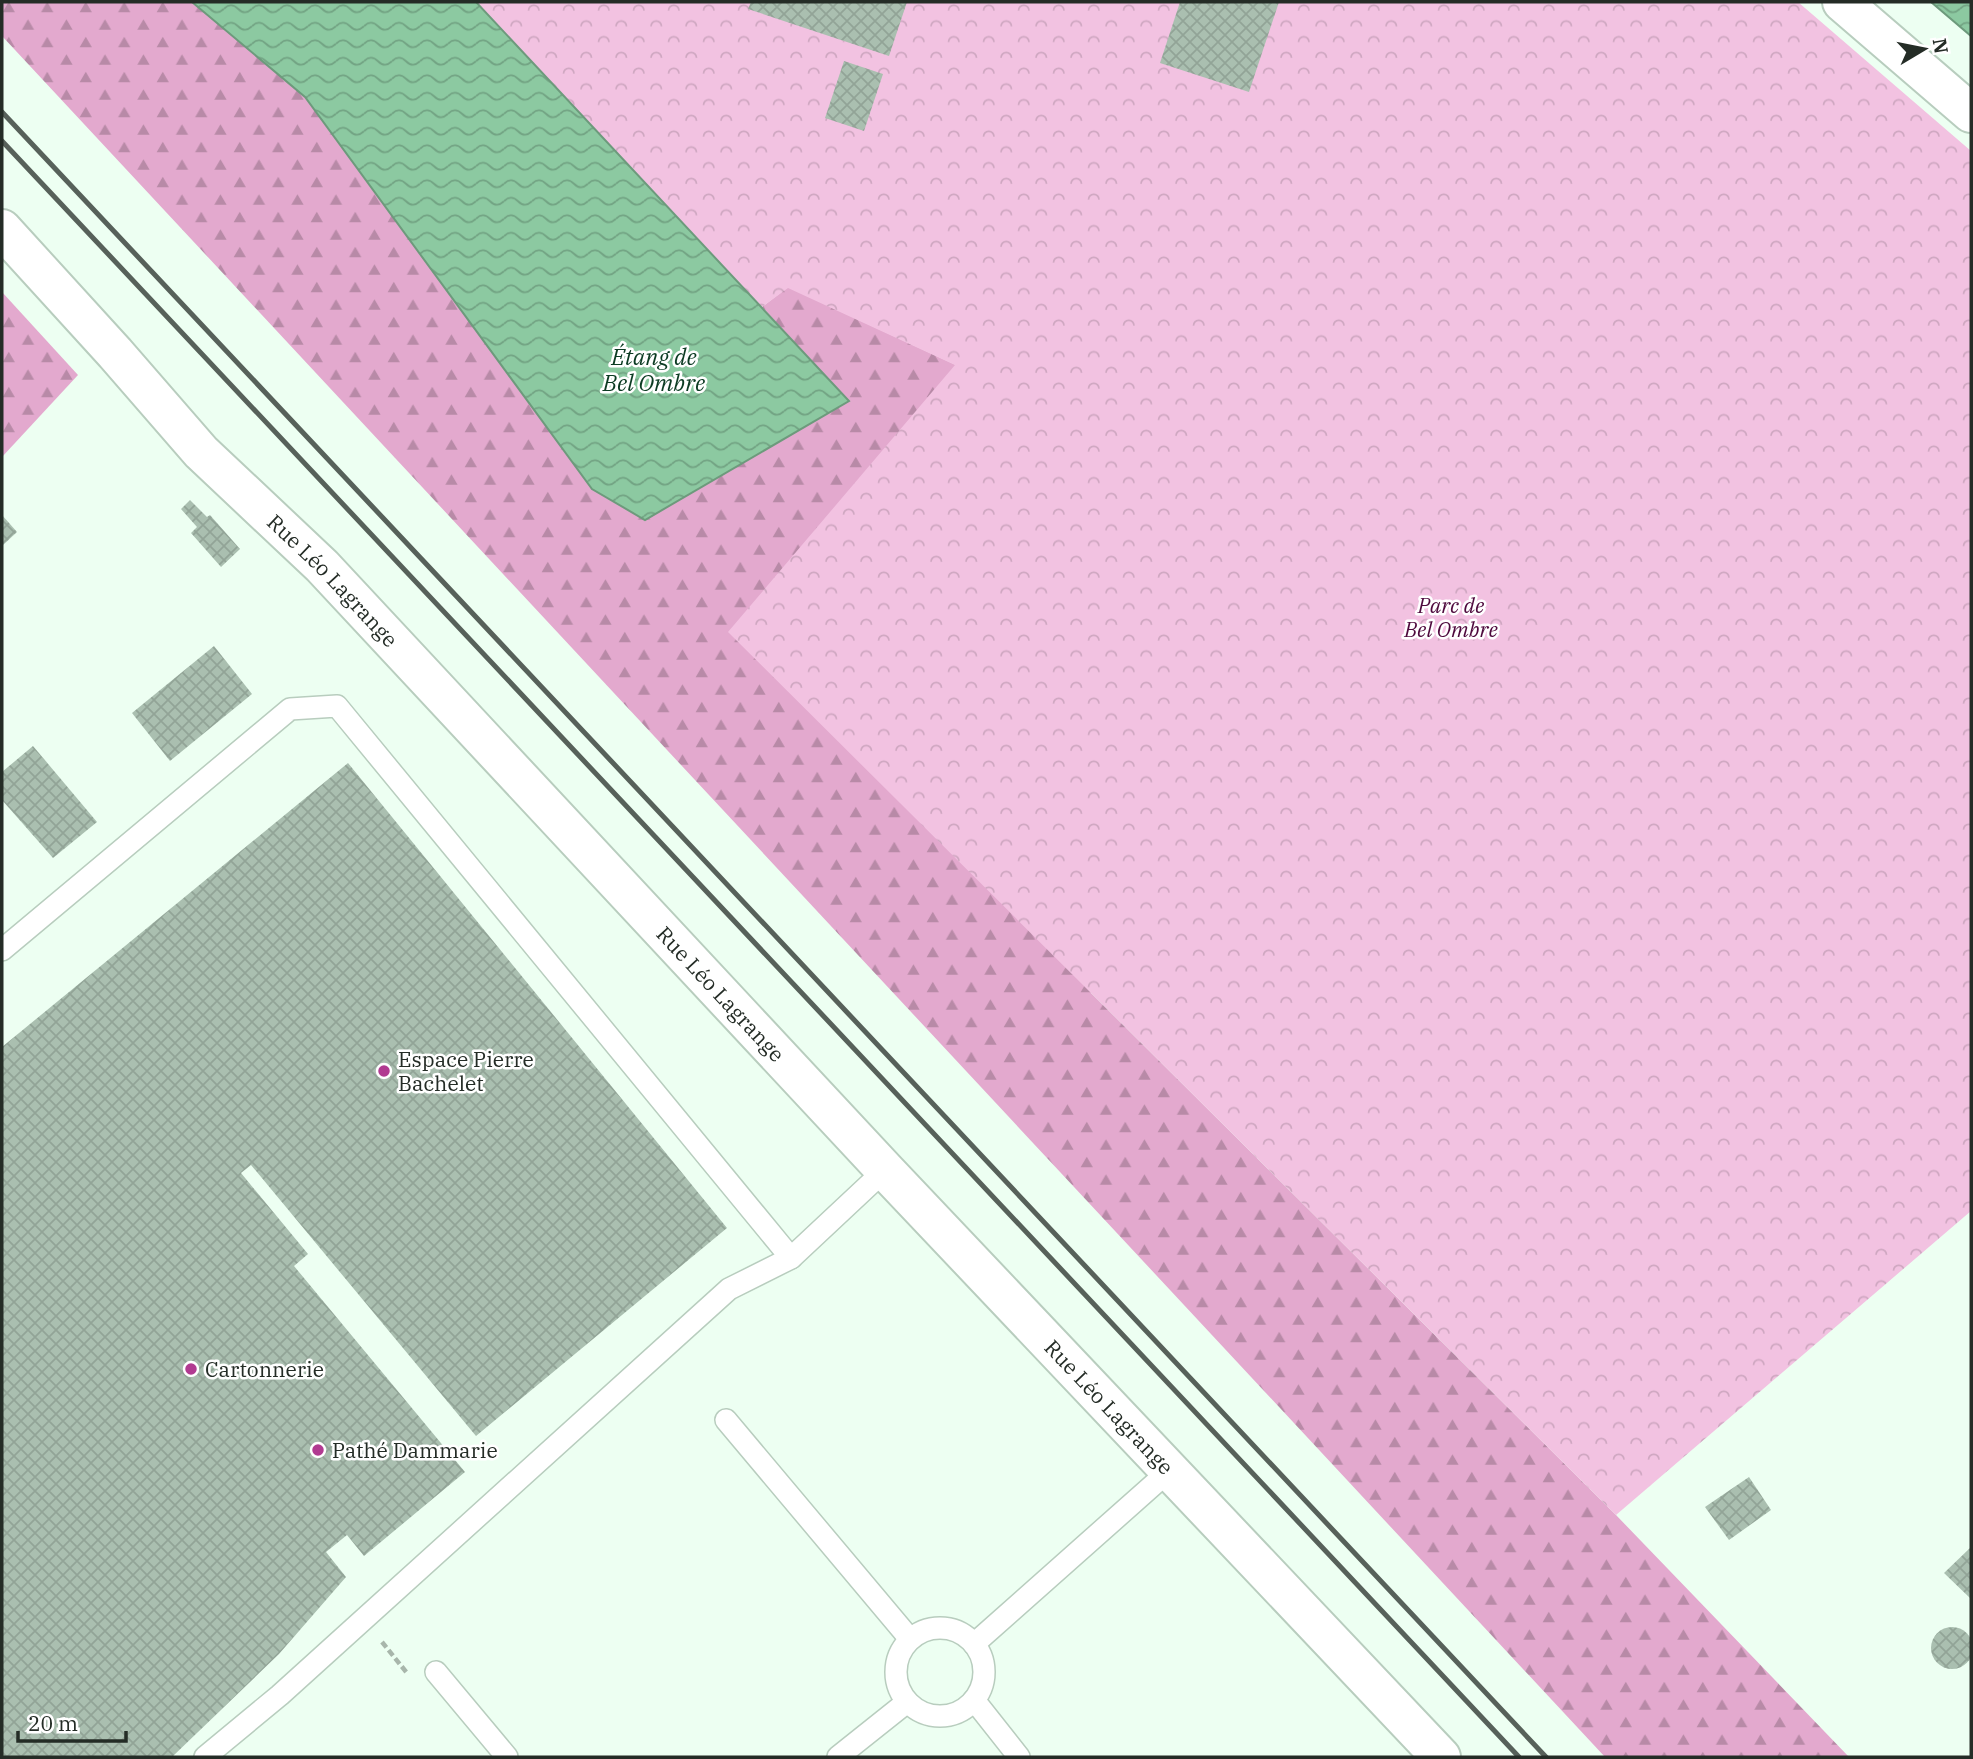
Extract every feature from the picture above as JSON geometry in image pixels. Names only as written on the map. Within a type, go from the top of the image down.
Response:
[{"type":"street","points":[[1842,2],[1971,114]]},
{"type":"street","name":"Rue Léo Lagrange","points":[[2,229],[116,353],[201,452],[322,566],[885,1170],[1441,1757]]},
{"type":"lane","points":[[2,950],[290,709],[337,706],[791,1258]]},
{"type":"lane","points":[[205,1757],[280,1695],[729,1289],[791,1258],[885,1170]]},
{"type":"lane","points":[[726,1420],[910,1639]]},
{"type":"lane","points":[[974,1644],[1170,1470]]},
{"type":"lane","points":[[936,1628],[963,1634],[974,1644],[981,1657],[984,1672],[982,1687],[974,1700],[963,1710],[949,1716],[926,1714],[907,1702],[899,1691],[896,1663],[910,1639],[936,1628]]},
{"type":"lane","points":[[436,1672],[507,1757]]},
{"type":"lane","points":[[974,1700],[1019,1757]]},
{"type":"lane","points":[[838,1757],[907,1702]]},
{"type":"green space","points":[[2,2],[192,2],[305,97],[592,489],[848,400],[762,307],[788,287],[956,365],[1091,993],[1616,1515],[1849,1757],[1605,1757],[2,36]]},
{"type":"green space","name":"Parc de Bel Ombre","points":[[476,2],[1798,2],[1971,151],[1971,1211],[1616,1515],[728,632],[955,365],[788,288],[762,307]]},
{"type":"green space","points":[[2,292],[78,375],[2,457]]},
{"type":"water","name":"Étang de Bel Ombre","points":[[192,2],[476,2],[849,401],[645,520],[592,489],[305,97]]},
{"type":"water","points":[[1931,2],[1971,2],[1971,36]]},
{"type":"building","points":[[751,2],[907,2],[889,56],[748,9]]},
{"type":"building","points":[[1180,2],[1279,2],[1249,92],[1160,63]]},
{"type":"building","points":[[844,61],[883,74],[864,131],[825,118]]},
{"type":"building","points":[[190,500],[207,517],[210,515],[240,549],[221,567],[191,533],[197,527],[181,509]]},
{"type":"building","points":[[2,515],[17,532],[2,546]]},
{"type":"building","points":[[214,646],[252,694],[170,761],[132,713]]},
{"type":"building","points":[[33,746],[97,822],[53,858],[2,800],[2,772]]},
{"type":"building","points":[[348,763],[727,1228],[476,1436],[251,1165],[241,1173],[308,1254],[294,1266],[465,1472],[364,1556],[347,1535],[326,1552],[346,1577],[279,1654],[172,1757],[2,1757],[2,1047]]},
{"type":"building","points":[[1749,1477],[1771,1510],[1729,1540],[1705,1507]]},
{"type":"building","points":[[1971,1549],[1971,1599],[1944,1573]]},
{"type":"building","points":[[1952,1627],[1967,1633],[1973,1648],[1967,1663],[1952,1669],[1937,1663],[1931,1648],[1937,1633]]},
{"type":"railway","points":[[2,112],[1546,1757]]},
{"type":"railway","points":[[2,141],[1519,1757]]},
{"type":"place","name":"Espace Pierre Bachelet","points":[[384,1071]]},
{"type":"place","name":"Cartonnerie","points":[[191,1369]]},
{"type":"place","name":"Pathé Dammarie","points":[[318,1450]]}]
